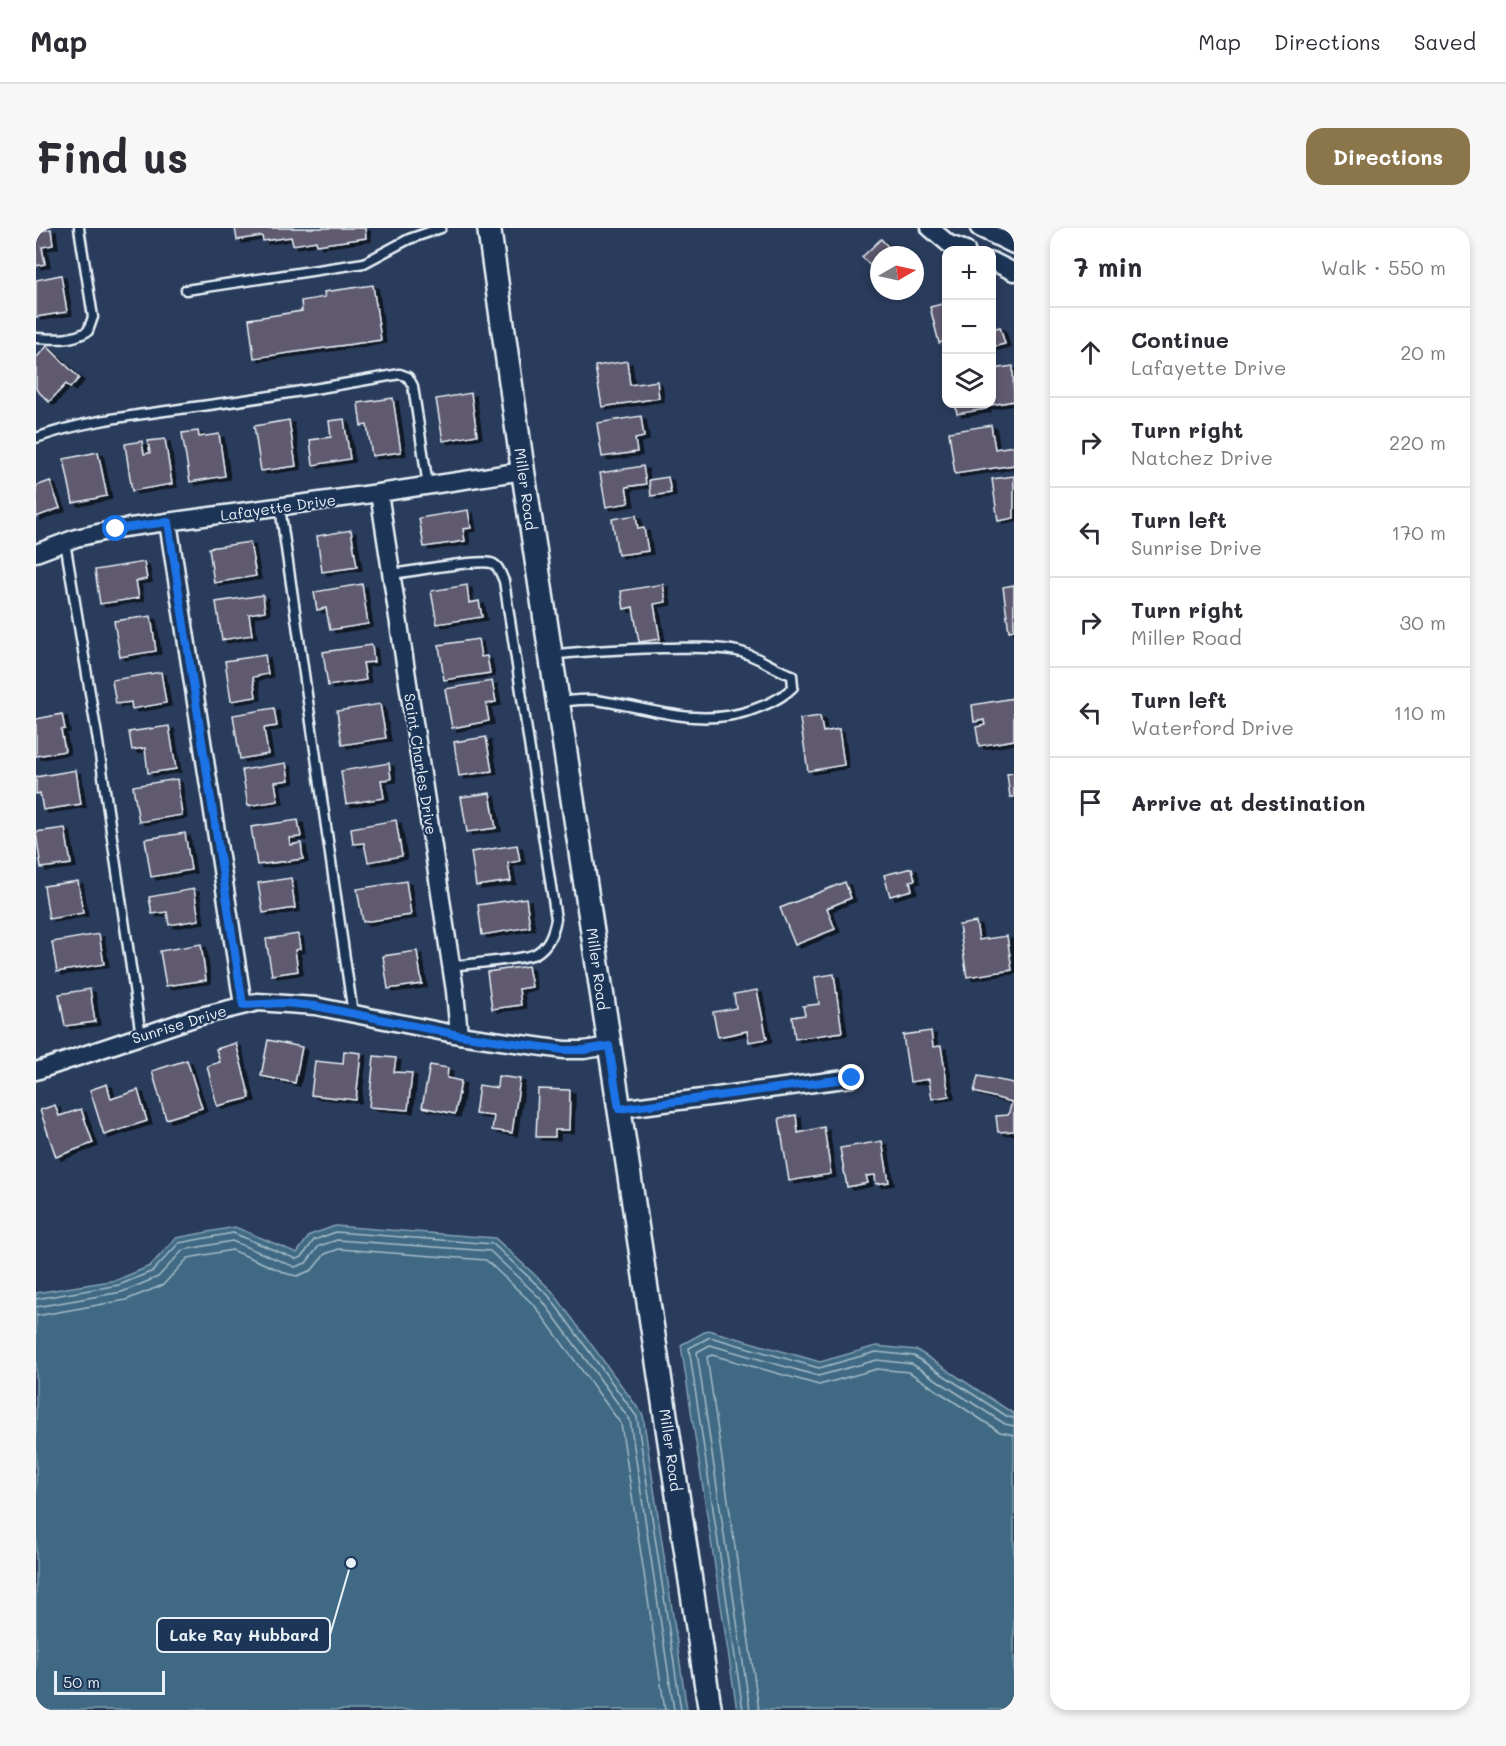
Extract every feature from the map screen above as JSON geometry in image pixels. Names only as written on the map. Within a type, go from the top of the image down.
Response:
[{"type":"main road","name":"Miller Road","points":[[489,228],[523,471],[710,1710]]},
{"type":"street","points":[[930,228],[955,246]]},
{"type":"street","points":[[979,228],[1014,245]]},
{"type":"street","points":[[996,263],[1014,272]]},
{"type":"street","name":"Lafayette Drive","points":[[36,553],[65,542],[116,529],[379,494],[523,471]]},
{"type":"street","name":"Saint Charles Drive","points":[[379,494],[452,966],[459,1035]]},
{"type":"street","points":[[168,522],[243,1005]]},
{"type":"street","name":"Sunrise Drive","points":[[37,1065],[243,1005],[283,1003],[459,1035],[564,1050],[609,1046]]},
{"type":"street","points":[[619,1109],[852,1078]]},
{"type":"lane","points":[[36,338],[66,340],[79,337],[88,331],[93,318],[79,228]]},
{"type":"lane","points":[[186,290],[364,263],[409,239],[441,228]]},
{"type":"lane","points":[[36,438],[52,432],[119,418],[278,395],[400,374],[408,378],[413,386],[428,486]]},
{"type":"lane","points":[[279,507],[353,1014]]},
{"type":"lane","points":[[65,542],[95,724],[141,1036]]},
{"type":"lane","points":[[392,574],[476,563],[492,563],[499,569],[504,582],[523,701],[556,919],[553,934],[534,956],[452,966]]},
{"type":"lane","points":[[551,656],[595,650],[710,648],[739,651],[792,675],[793,687],[785,695],[765,706],[732,716],[702,719],[668,715],[594,700],[558,702]]},
{"type":"water","points":[[335,1226],[495,1238],[552,1291],[643,1415],[687,1710],[36,1710],[36,1293],[117,1280],[150,1266],[176,1238],[235,1227],[297,1253],[310,1235]]},
{"type":"water","points":[[708,1330],[820,1362],[876,1346],[917,1350],[1014,1414],[1014,1710],[737,1710],[681,1345]]},
{"type":"building","points":[[235,228],[365,228],[366,238],[317,245],[316,241],[293,245],[291,237],[263,241],[262,236],[237,240]]},
{"type":"building","points":[[51,229],[53,245],[42,247],[45,264],[36,266],[36,232]]},
{"type":"building","points":[[881,239],[888,246],[874,246]]},
{"type":"building","points":[[870,249],[870,265],[862,257]]},
{"type":"building","points":[[61,275],[67,312],[36,317],[36,280]]},
{"type":"building","points":[[373,285],[381,340],[254,358],[249,319],[302,311],[301,301],[325,297],[324,292]]},
{"type":"building","points":[[942,304],[942,342],[939,343],[930,307]]},
{"type":"building","points":[[1000,327],[1005,344],[996,346],[996,328]]},
{"type":"building","points":[[47,346],[79,378],[70,388],[66,384],[49,402],[36,389],[36,358]]},
{"type":"building","points":[[627,361],[630,385],[657,381],[659,398],[602,407],[595,366]]},
{"type":"building","points":[[1013,366],[1014,401],[996,404],[996,368]]},
{"type":"building","points":[[471,393],[477,435],[443,441],[436,399]]},
{"type":"building","points":[[393,398],[401,452],[372,456],[367,425],[361,426],[358,403]]},
{"type":"building","points":[[956,408],[986,409],[957,414]]},
{"type":"building","points":[[641,416],[644,437],[635,439],[637,452],[602,457],[597,423]]},
{"type":"building","points":[[344,419],[350,459],[313,465],[310,440],[331,437],[329,421]]},
{"type":"building","points":[[289,420],[296,466],[261,471],[254,426]]},
{"type":"building","points":[[991,425],[995,449],[1014,446],[1014,465],[955,474],[949,432]]},
{"type":"building","points":[[198,431],[199,437],[219,434],[225,476],[190,482],[182,433]]},
{"type":"building","points":[[165,439],[172,484],[132,491],[125,444],[142,441],[144,454],[150,453],[148,441]]},
{"type":"building","points":[[98,452],[107,496],[73,503],[64,459]]},
{"type":"building","points":[[643,466],[646,484],[626,487],[629,503],[606,507],[600,473]]},
{"type":"building","points":[[1014,476],[1014,518],[998,521],[992,479]]},
{"type":"building","points":[[668,477],[671,493],[651,496],[649,480]]},
{"type":"building","points":[[50,481],[60,508],[36,517],[36,486]]},
{"type":"building","points":[[468,510],[471,528],[463,529],[465,541],[424,547],[419,518]]},
{"type":"building","points":[[636,515],[638,529],[644,528],[648,551],[618,555],[612,519]]},
{"type":"building","points":[[351,530],[357,567],[322,572],[317,536]]},
{"type":"building","points":[[250,542],[256,576],[214,583],[209,548]]},
{"type":"building","points":[[144,562],[147,579],[136,581],[139,598],[100,604],[95,570]]},
{"type":"building","points":[[362,584],[368,624],[330,630],[326,608],[317,610],[314,592]]},
{"type":"building","points":[[663,584],[666,602],[654,604],[660,639],[639,642],[633,607],[624,609],[621,591]]},
{"type":"building","points":[[467,585],[469,603],[479,601],[482,617],[437,624],[431,591]]},
{"type":"building","points":[[1014,585],[1014,630],[1009,631],[1003,587]]},
{"type":"building","points":[[263,595],[265,611],[249,614],[252,635],[222,640],[216,602]]},
{"type":"building","points":[[151,616],[156,651],[120,657],[114,621]]},
{"type":"building","points":[[478,639],[481,657],[487,656],[490,673],[444,680],[439,645]]},
{"type":"building","points":[[372,645],[374,662],[363,663],[366,680],[328,686],[323,652]]},
{"type":"building","points":[[265,655],[268,674],[253,677],[256,697],[231,701],[225,661]]},
{"type":"building","points":[[161,672],[166,703],[132,709],[131,702],[116,704],[112,680]]},
{"type":"building","points":[[492,681],[496,702],[486,704],[489,721],[452,728],[445,689]]},
{"type":"building","points":[[1014,698],[1014,740],[979,746],[976,727],[985,725],[984,720],[974,722],[972,705]]},
{"type":"building","points":[[380,704],[386,738],[342,745],[337,711]]},
{"type":"building","points":[[274,708],[277,726],[264,728],[268,754],[240,759],[233,715]]},
{"type":"building","points":[[62,714],[65,729],[61,730],[65,751],[36,756],[36,719]]},
{"type":"building","points":[[820,716],[823,732],[839,729],[844,765],[808,771],[800,719]]},
{"type":"building","points":[[169,726],[176,769],[148,773],[145,748],[132,750],[129,732]]},
{"type":"building","points":[[486,737],[492,771],[459,776],[454,742]]},
{"type":"building","points":[[286,763],[289,780],[275,782],[278,801],[248,806],[242,770]]},
{"type":"building","points":[[389,763],[391,779],[381,780],[384,798],[346,804],[341,771]]},
{"type":"building","points":[[76,770],[81,804],[43,810],[40,793],[36,794],[36,777]]},
{"type":"building","points":[[1014,773],[1014,797],[1010,797],[1007,774]]},
{"type":"building","points":[[177,779],[182,815],[139,822],[133,786]]},
{"type":"building","points":[[490,793],[496,828],[467,832],[461,797]]},
{"type":"building","points":[[298,820],[301,837],[289,838],[290,845],[301,843],[303,859],[257,865],[251,827]]},
{"type":"building","points":[[396,820],[402,856],[368,862],[364,843],[353,844],[351,828]]},
{"type":"building","points":[[65,828],[71,864],[41,868],[36,832]]},
{"type":"building","points":[[185,833],[191,870],[151,877],[145,839]]},
{"type":"building","points":[[517,845],[520,861],[508,863],[511,881],[476,886],[471,852]]},
{"type":"building","points":[[912,868],[915,880],[910,881],[912,890],[890,896],[884,875]]},
{"type":"building","points":[[291,878],[295,908],[263,913],[258,883]]},
{"type":"building","points":[[78,881],[83,913],[49,919],[44,886]]},
{"type":"building","points":[[406,881],[411,915],[363,922],[357,889]]},
{"type":"building","points":[[845,882],[851,898],[827,908],[835,929],[795,945],[780,908]]},
{"type":"building","points":[[194,889],[199,920],[169,925],[167,912],[152,914],[149,897]]},
{"type":"building","points":[[526,898],[530,927],[482,935],[478,905]]},
{"type":"building","points":[[976,922],[979,940],[1007,936],[1012,970],[967,977],[959,925]]},
{"type":"building","points":[[99,934],[104,964],[57,972],[52,942]]},
{"type":"building","points":[[298,934],[300,949],[295,950],[298,971],[272,975],[266,939]]},
{"type":"building","points":[[201,944],[206,980],[166,986],[160,951]]},
{"type":"building","points":[[417,951],[422,984],[388,989],[383,956]]},
{"type":"building","points":[[528,966],[532,987],[519,989],[521,1005],[492,1009],[487,972]]},
{"type":"building","points":[[834,974],[842,1032],[795,1039],[792,1017],[805,1015],[803,1006],[819,1004],[815,977]]},
{"type":"building","points":[[90,989],[95,1022],[65,1026],[59,994]]},
{"type":"building","points":[[757,990],[767,1039],[749,1042],[747,1031],[718,1037],[713,1012],[736,1008],[734,994]]},
{"type":"building","points":[[931,1031],[933,1047],[941,1046],[949,1096],[932,1099],[929,1079],[910,1082],[903,1035]]},
{"type":"building","points":[[268,1040],[302,1047],[295,1083],[261,1076]]},
{"type":"building","points":[[236,1043],[250,1098],[217,1106],[207,1066],[220,1062],[216,1049]]},
{"type":"building","points":[[344,1051],[361,1053],[356,1100],[311,1095],[315,1061],[343,1064]]},
{"type":"building","points":[[374,1056],[396,1058],[394,1072],[412,1073],[408,1110],[369,1107]]},
{"type":"building","points":[[187,1060],[202,1108],[166,1119],[152,1071]]},
{"type":"building","points":[[430,1065],[448,1068],[447,1078],[461,1081],[455,1114],[422,1107]]},
{"type":"building","points":[[498,1076],[520,1079],[512,1133],[492,1130],[494,1116],[475,1114],[479,1085],[497,1088]]},
{"type":"building","points":[[978,1076],[1014,1083],[1014,1131],[998,1132],[996,1116],[1008,1115],[1012,1102],[974,1092]]},
{"type":"building","points":[[107,1084],[111,1099],[138,1090],[147,1121],[104,1135],[90,1090]]},
{"type":"building","points":[[538,1089],[570,1090],[569,1130],[555,1130],[555,1137],[536,1137]]},
{"type":"building","points":[[55,1105],[59,1116],[81,1109],[93,1143],[56,1157],[40,1110]]},
{"type":"building","points":[[796,1115],[798,1133],[824,1127],[831,1174],[789,1181],[779,1118]]},
{"type":"building","points":[[882,1141],[889,1182],[876,1184],[875,1175],[866,1176],[868,1183],[847,1187],[840,1148]]},
{"type":"place","name":"Lake Ray Hubbard","points":[[351,1563]]},
{"type":"route","points":[[116,529],[168,522],[243,1005],[258,1002],[315,1006],[459,1035],[564,1050],[609,1046],[619,1109],[852,1078]]}]
